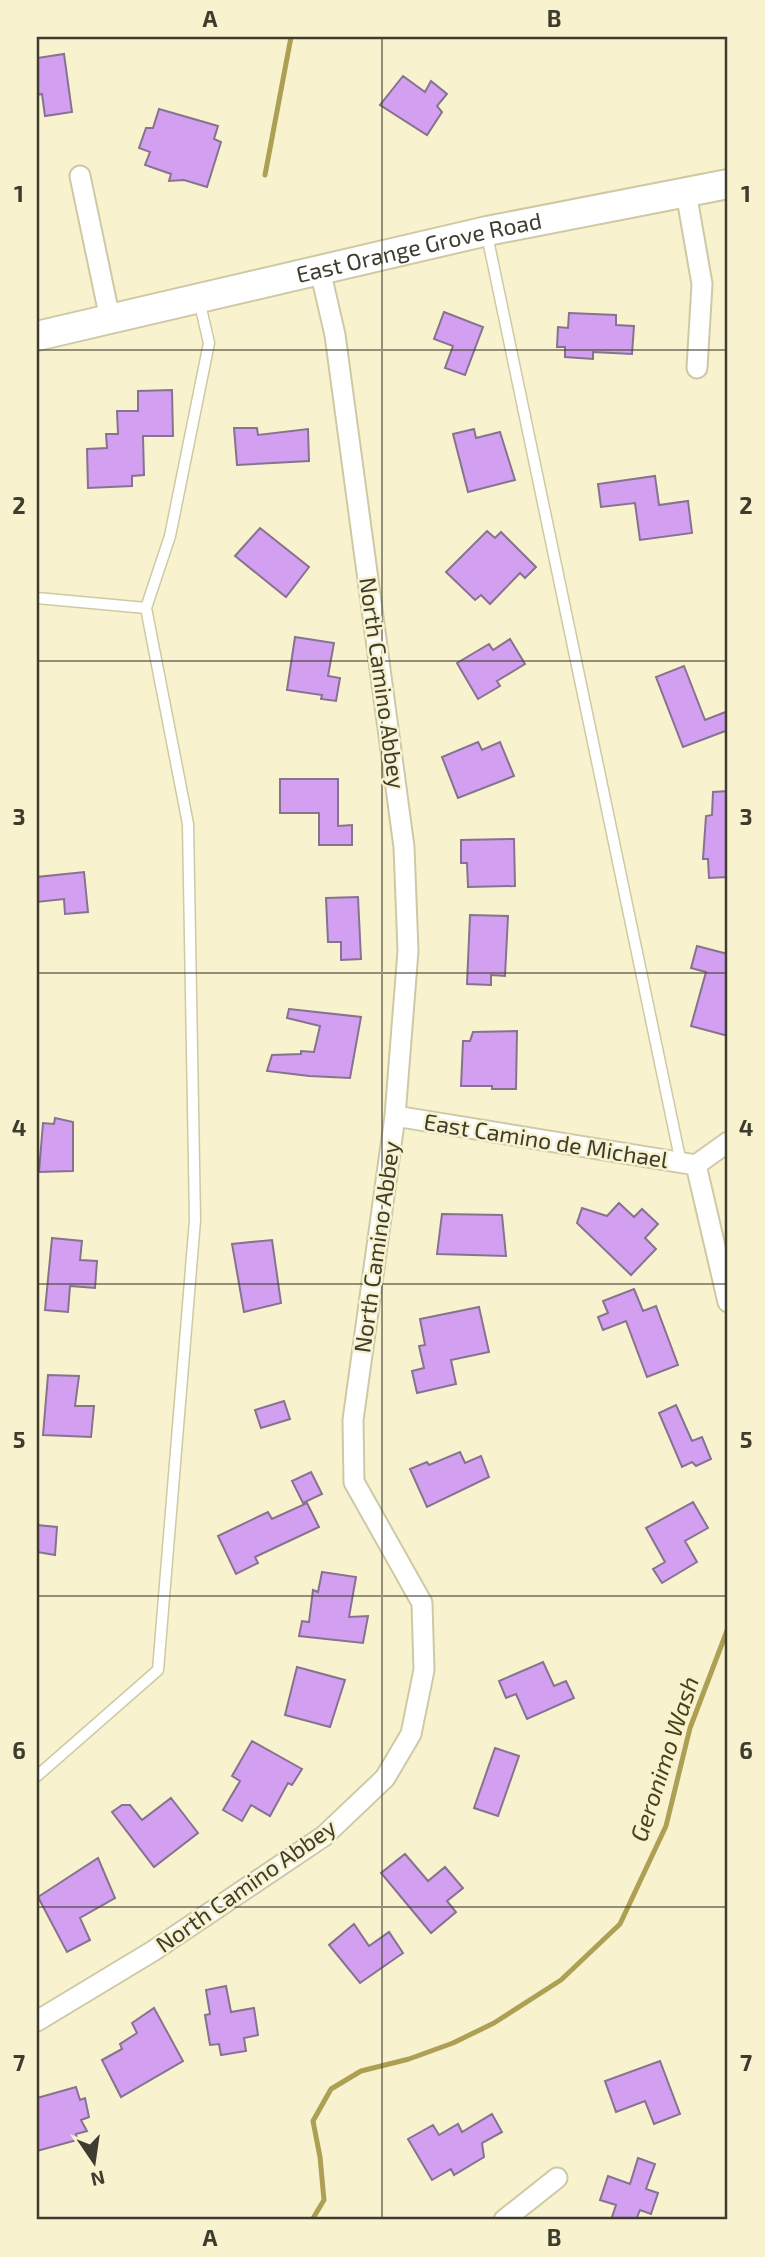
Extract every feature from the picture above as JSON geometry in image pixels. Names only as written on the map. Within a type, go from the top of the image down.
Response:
[{"type":"main road","name":"East Orange Grove Road","points":[[37,336],[487,231],[728,184]]},
{"type":"street","points":[[80,176],[110,319]]},
{"type":"street","points":[[686,192],[702,284],[697,368]]},
{"type":"street","name":"North Camino Abbey","points":[[37,2021],[153,1951],[324,1836],[385,1778],[411,1734],[424,1670],[422,1603],[354,1482],[353,1420],[395,1116],[408,951],[404,848],[335,335],[320,270]]},
{"type":"street","name":"East Camino de Michael","points":[[395,1116],[689,1164]]},
{"type":"street","points":[[728,1142],[689,1164],[728,1302]]},
{"type":"street","points":[[504,2220],[557,2178]]},
{"type":"lane","points":[[487,231],[689,1164]]},
{"type":"lane","points":[[37,1776],[158,1670],[195,1220],[188,824],[146,608],[170,536],[209,343],[198,298]]},
{"type":"lane","points":[[37,598],[146,608]]},
{"type":"building","points":[[64,54],[72,112],[45,116],[42,94],[37,95],[37,58]]},
{"type":"building","points":[[403,76],[425,92],[431,81],[447,94],[437,106],[442,112],[427,135],[380,105]]},
{"type":"building","points":[[159,109],[218,126],[214,139],[221,142],[207,187],[184,180],[169,181],[171,174],[145,165],[150,152],[139,148],[146,128],[153,128]]},
{"type":"building","points":[[444,312],[483,327],[465,375],[445,368],[453,346],[434,339]]},
{"type":"building","points":[[569,313],[616,315],[616,325],[634,326],[632,354],[593,352],[593,359],[565,357],[565,347],[557,347],[558,327],[568,328]]},
{"type":"building","points":[[172,390],[173,436],[143,436],[144,475],[132,476],[132,486],[88,488],[87,449],[107,448],[106,434],[118,434],[117,411],[138,411],[138,391]]},
{"type":"building","points":[[234,428],[257,428],[258,435],[308,429],[309,461],[237,465]]},
{"type":"building","points":[[474,429],[476,438],[500,432],[515,480],[468,492],[453,434]]},
{"type":"building","points":[[655,476],[659,505],[688,501],[692,533],[640,540],[635,503],[601,507],[598,484]]},
{"type":"building","points":[[260,528],[309,567],[286,597],[235,556]]},
{"type":"building","points":[[487,531],[495,538],[501,532],[536,567],[525,578],[520,573],[490,604],[481,595],[475,600],[446,572]]},
{"type":"building","points":[[295,637],[334,643],[328,676],[340,678],[336,701],[321,699],[322,695],[287,690]]},
{"type":"building","points":[[510,639],[525,664],[497,681],[500,686],[478,699],[457,663],[489,644],[493,650]]},
{"type":"building","points":[[684,666],[705,720],[728,711],[728,730],[683,747],[656,677]]},
{"type":"building","points":[[478,742],[482,750],[500,742],[514,776],[458,798],[442,757]]},
{"type":"building","points":[[280,779],[338,779],[338,826],[352,825],[352,845],[319,845],[319,813],[280,813]]},
{"type":"building","points":[[728,791],[728,877],[709,878],[708,859],[703,859],[706,816],[712,815],[713,792]]},
{"type":"building","points":[[514,839],[515,886],[468,887],[467,863],[461,863],[461,840]]},
{"type":"building","points":[[84,872],[88,912],[65,914],[64,899],[37,902],[37,877]]},
{"type":"building","points":[[358,897],[361,959],[341,960],[341,942],[328,942],[326,898]]},
{"type":"building","points":[[470,915],[508,916],[505,976],[491,975],[491,985],[467,984]]},
{"type":"building","points":[[697,946],[728,954],[728,1036],[691,1026],[706,972],[691,968]]},
{"type":"building","points":[[289,1009],[361,1017],[350,1078],[267,1071],[272,1055],[314,1052],[320,1026],[287,1018]]},
{"type":"building","points":[[517,1031],[516,1089],[461,1086],[463,1041],[470,1041],[473,1032]]},
{"type":"building","points":[[55,1118],[73,1122],[73,1171],[39,1172],[43,1123],[54,1124]]},
{"type":"building","points":[[619,1203],[634,1217],[642,1209],[658,1224],[645,1238],[656,1249],[631,1275],[577,1223],[582,1208],[607,1216]]},
{"type":"building","points":[[442,1214],[502,1215],[506,1256],[437,1254]]},
{"type":"building","points":[[52,1238],[82,1241],[80,1260],[97,1261],[95,1288],[70,1286],[68,1312],[45,1310]]},
{"type":"building","points":[[272,1240],[281,1303],[244,1312],[232,1244]]},
{"type":"building","points":[[634,1289],[643,1311],[656,1306],[678,1365],[647,1377],[626,1321],[603,1330],[598,1317],[608,1313],[603,1301]]},
{"type":"building","points":[[479,1307],[489,1352],[451,1360],[456,1384],[417,1393],[412,1371],[424,1368],[419,1346],[425,1345],[420,1319]]},
{"type":"building","points":[[48,1375],[79,1376],[75,1406],[94,1406],[91,1437],[43,1435]]},
{"type":"building","points":[[284,1401],[290,1419],[261,1428],[255,1410]]},
{"type":"building","points":[[676,1405],[692,1441],[702,1437],[711,1459],[696,1466],[692,1462],[682,1467],[659,1413]]},
{"type":"building","points":[[460,1452],[465,1463],[481,1456],[489,1477],[427,1507],[410,1469],[427,1462],[429,1465]]},
{"type":"building","points":[[311,1472],[322,1494],[303,1503],[292,1481]]},
{"type":"building","points":[[693,1502],[708,1528],[685,1541],[697,1562],[662,1583],[653,1569],[665,1562],[646,1528]]},
{"type":"building","points":[[307,1503],[319,1527],[255,1557],[258,1563],[236,1574],[218,1536],[268,1512],[272,1519]]},
{"type":"building","points":[[37,1525],[57,1527],[55,1555],[37,1552]]},
{"type":"building","points":[[322,1572],[356,1577],[349,1617],[368,1616],[363,1643],[299,1636],[302,1621],[309,1622],[313,1590],[318,1592]]},
{"type":"building","points":[[543,1662],[554,1686],[566,1681],[574,1698],[527,1719],[516,1694],[506,1698],[499,1681]]},
{"type":"building","points":[[297,1667],[345,1680],[330,1727],[285,1715]]},
{"type":"building","points":[[252,1741],[302,1769],[292,1785],[288,1783],[270,1816],[251,1805],[242,1821],[223,1810],[240,1781],[232,1776]]},
{"type":"building","points":[[495,1748],[519,1756],[498,1816],[474,1808]]},
{"type":"building","points":[[171,1798],[198,1833],[154,1867],[112,1812],[122,1805],[130,1805],[142,1820]]},
{"type":"building","points":[[405,1854],[428,1881],[445,1867],[463,1888],[447,1901],[456,1912],[431,1933],[381,1873]]},
{"type":"building","points":[[98,1858],[115,1898],[80,1918],[90,1940],[67,1952],[38,1897]]},
{"type":"building","points":[[354,1924],[369,1946],[389,1932],[403,1953],[360,1983],[329,1945]]},
{"type":"building","points":[[226,1986],[231,2012],[254,2008],[258,2035],[244,2038],[246,2051],[221,2055],[219,2044],[210,2045],[205,2015],[210,2014],[206,1990]]},
{"type":"building","points":[[154,2008],[183,2061],[121,2097],[102,2060],[122,2049],[120,2044],[137,2033],[132,2023]]},
{"type":"building","points":[[660,2061],[680,2114],[654,2124],[645,2101],[616,2112],[605,2081]]},
{"type":"building","points":[[76,2087],[80,2100],[85,2098],[89,2117],[81,2120],[87,2131],[76,2134],[77,2140],[37,2151],[37,2098]]},
{"type":"building","points":[[492,2114],[502,2132],[482,2143],[484,2157],[454,2175],[451,2169],[432,2180],[408,2139],[433,2125],[439,2135],[458,2124],[462,2132]]},
{"type":"building","points":[[638,2158],[655,2164],[646,2189],[658,2193],[651,2214],[640,2210],[636,2220],[611,2220],[616,2205],[600,2200],[608,2176],[630,2184]]},
{"type":"waterway","points":[[265,175],[291,37]]},
{"type":"waterway","name":"Geronimo Wash","points":[[312,2220],[324,2200],[313,2121],[331,2089],[361,2071],[409,2059],[453,2043],[494,2023],[561,1980],[620,1924],[666,1826],[690,1728],[728,1628]]}]
